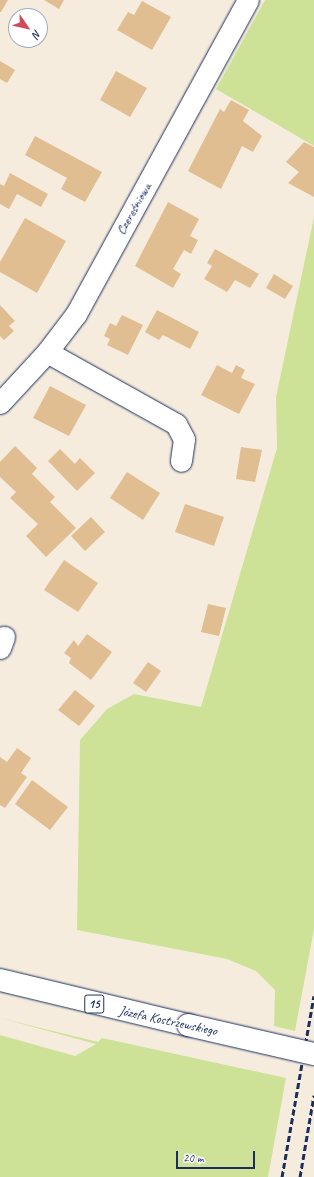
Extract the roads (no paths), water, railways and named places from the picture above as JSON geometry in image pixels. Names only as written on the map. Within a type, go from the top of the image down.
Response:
[{"type":"main road","name":"Józefa Kostrzewskiego","points":[[0,980],[314,1054]]},
{"type":"street","name":"Czereśniowa","points":[[0,403],[47,352],[76,314],[248,0]]},
{"type":"street","points":[[47,352],[176,424],[184,439],[181,461]]},
{"type":"railway","points":[[282,1177],[314,996]]},
{"type":"railway","points":[[300,1177],[314,1095]]}]
